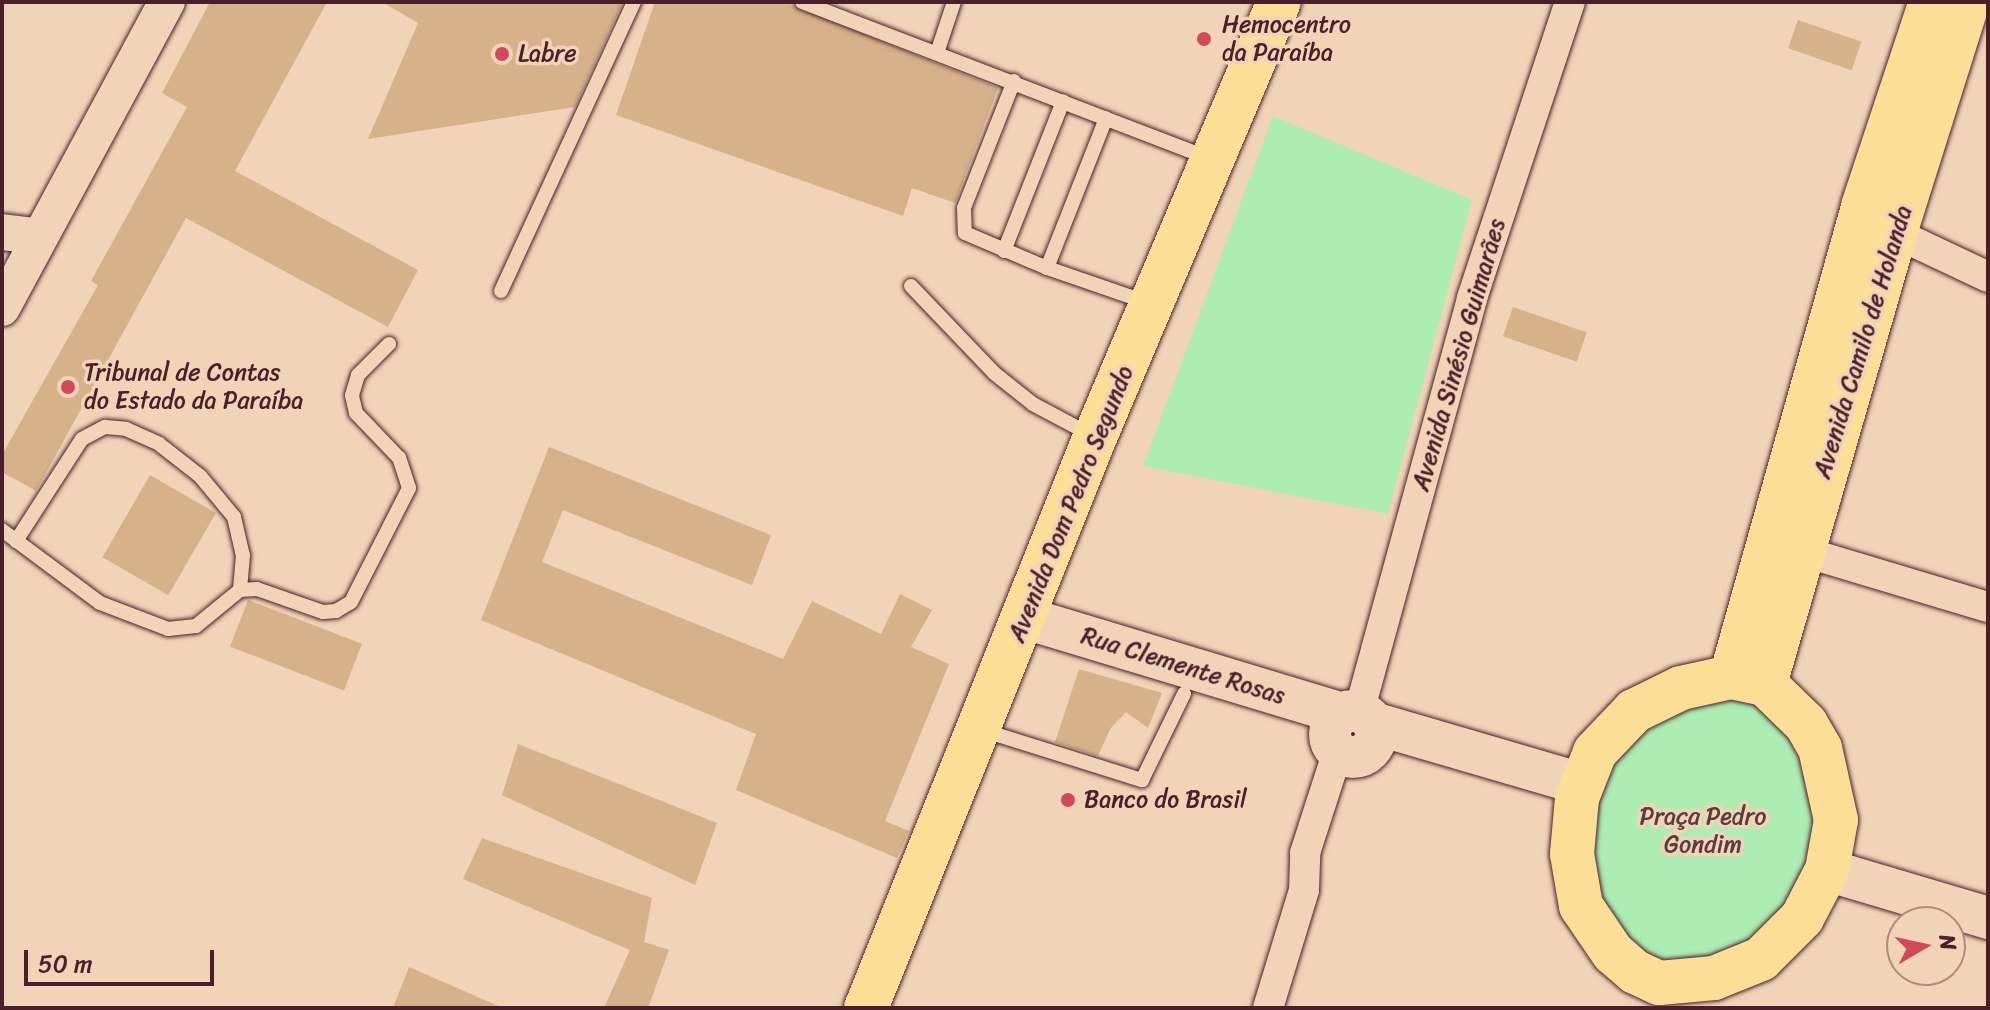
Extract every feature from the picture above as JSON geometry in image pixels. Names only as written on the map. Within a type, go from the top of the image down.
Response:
[{"type":"main road","name":"Avenida Dom Pedro Segundo","points":[[866,1008],[1021,629],[1095,437],[1279,2]]},
{"type":"main road","name":"Avenida Camilo de Holanda","points":[[1748,681],[1863,206],[1931,2]]},
{"type":"main road","name":"Avenida Camilo de Holanda","points":[[1748,681],[1801,551],[1895,233],[1968,2]]},
{"type":"main road","name":"Rua Clemente Rosas","points":[[1021,629],[1352,735]]},
{"type":"main road","name":"Rua Clemente Rosas","points":[[1021,629],[1184,694],[1352,735],[1578,796]]},
{"type":"main road","points":[[1748,681],[1806,724],[1828,769],[1836,820],[1827,870],[1802,918],[1761,959],[1656,996],[1613,953],[1581,906],[1572,854],[1578,796],[1595,752],[1634,711],[1681,688],[1748,681]]},
{"type":"main road","points":[[1827,870],[1988,918]]},
{"type":"street","points":[[2,308],[167,2]]},
{"type":"street","name":"Avenida Sinésio Guimarães","points":[[1268,1008],[1304,890],[1305,853],[1352,735],[1472,298],[1570,2]]},
{"type":"street","points":[[2,232],[40,237]]},
{"type":"street","points":[[1895,233],[1988,277]]},
{"type":"street","points":[[1801,551],[1988,607]]},
{"type":"lane","points":[[501,291],[634,2]]},
{"type":"lane","points":[[802,2],[1014,81],[1214,161]]},
{"type":"lane","points":[[937,53],[954,2]]},
{"type":"lane","points":[[1014,81],[963,217],[971,238],[1153,304]]},
{"type":"lane","points":[[1004,251],[1063,101]]},
{"type":"lane","points":[[1047,268],[1106,118]]},
{"type":"lane","points":[[911,286],[994,373],[1033,404],[1095,437]]},
{"type":"lane","points":[[2,530],[100,603],[168,629],[196,626],[240,590],[257,589],[323,612],[351,602],[409,488],[399,458],[356,413],[352,395],[358,375],[389,344]]},
{"type":"lane","points":[[16,541],[82,439],[105,427],[126,429],[159,444],[200,476],[234,517],[243,555],[240,590]]},
{"type":"lane","points":[[978,729],[1142,780],[1184,694]]},
{"type":"green space","points":[[1273,116],[1472,200],[1388,514],[1143,466]]},
{"type":"green space","name":"Praça Pedro Gondim","points":[[1718,694],[1756,705],[1790,738],[1811,796],[1819,842],[1767,942],[1714,970],[1655,962],[1625,937],[1605,911],[1593,879],[1590,817],[1602,761],[1638,718]]},
{"type":"building","points":[[210,2],[327,2],[235,171],[418,270],[388,327],[186,218],[36,491],[2,472],[2,455],[98,285],[91,281],[187,107],[162,93]]},
{"type":"building","name":"Labre","points":[[382,2],[623,2],[575,107],[368,139],[418,23]]},
{"type":"building","points":[[655,2],[784,2],[998,88],[955,203],[912,188],[903,216],[616,115]]},
{"type":"building","points":[[1798,20],[1861,42],[1852,70],[1788,48]]},
{"type":"building","points":[[1513,307],[1587,332],[1577,362],[1503,336]]},
{"type":"building","points":[[549,447],[771,535],[752,585],[563,510],[542,562],[783,659],[812,601],[881,634],[900,594],[932,610],[911,647],[949,664],[885,821],[909,831],[897,858],[736,790],[756,734],[481,620]]},
{"type":"building","points":[[150,475],[216,513],[168,595],[103,557]]},
{"type":"building","points":[[248,600],[362,644],[344,690],[230,647]]},
{"type":"building","points":[[1079,669],[1162,693],[1148,728],[1126,712],[1110,729],[1098,756],[1055,742]]},
{"type":"building","points":[[518,744],[717,823],[695,885],[502,795]]},
{"type":"building","points":[[482,838],[652,898],[644,942],[669,950],[648,1008],[604,1008],[630,950],[463,879]]},
{"type":"building","points":[[409,967],[503,1008],[393,1008]]},
{"type":"place","name":"Hemocentro da Paraíba","points":[[1204,39]]},
{"type":"place","name":"Labre","points":[[502,54]]},
{"type":"place","name":"Tribunal de Contas do Estado da Paraíba","points":[[68,387]]},
{"type":"place","name":"Banco do Brasil","points":[[1068,800]]}]
